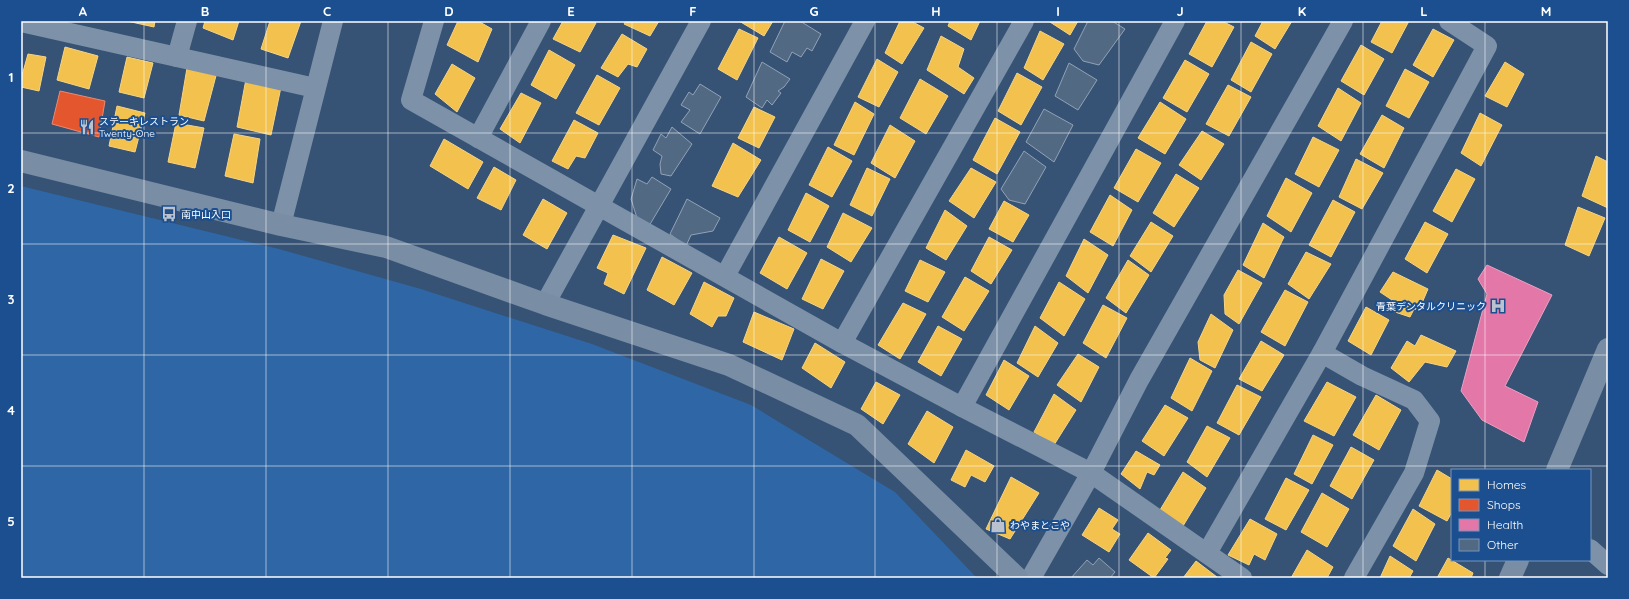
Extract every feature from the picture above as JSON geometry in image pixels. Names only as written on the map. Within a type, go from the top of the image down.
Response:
[{"type":"street","points":[[177,57],[187,21]]},
{"type":"street","points":[[280,225],[333,21]]},
{"type":"street","points":[[434,21],[411,100],[842,343],[962,408],[1091,473],[1242,578]]},
{"type":"street","points":[[478,138],[541,21]]},
{"type":"street","points":[[545,304],[701,21]]},
{"type":"street","points":[[725,276],[865,21]]},
{"type":"street","points":[[842,343],[1024,21]]},
{"type":"street","points":[[962,408],[1175,21]]},
{"type":"street","points":[[1031,578],[1091,473],[1139,380],[1343,21]]},
{"type":"street","points":[[1207,553],[1322,353],[1487,46],[1449,21]]},
{"type":"street","points":[[21,22],[315,88]]},
{"type":"street","points":[[21,161],[280,225],[386,247],[545,304],[729,365],[857,425],[1017,578]]},
{"type":"street","points":[[1557,469],[1608,349]]},
{"type":"street","points":[[1322,353],[1362,376],[1414,400],[1430,421],[1414,473],[1354,578]]},
{"type":"street","points":[[1591,550],[1608,565]]},
{"type":"street","points":[[1510,578],[1518,561]]},
{"type":"shaded area","points":[[21,186],[279,249],[421,289],[592,344],[751,405],[895,492],[977,578],[21,578]]},
{"type":"building: Homes","points":[[127,21],[155,21],[154,27]]},
{"type":"building: Homes","points":[[205,21],[239,21],[233,40],[203,28]]},
{"type":"building: Homes","points":[[270,21],[301,21],[288,58],[261,49]]},
{"type":"building: Homes","points":[[458,21],[478,21],[492,29],[478,62],[447,45]]},
{"type":"building: Homes","points":[[563,21],[593,21],[596,23],[580,52],[553,39]]},
{"type":"building: Homes","points":[[626,21],[659,21],[650,36],[624,24]]},
{"type":"building: Homes","points":[[739,21],[773,21],[764,36]]},
{"type":"building: Homes","points":[[900,21],[911,21],[924,28],[902,64],[885,53]]},
{"type":"building: Homes","points":[[950,21],[980,21],[971,40],[948,26]]},
{"type":"building: Homes","points":[[1078,21],[1070,35],[1050,22]]},
{"type":"building: Homes","points":[[1207,21],[1222,21],[1234,27],[1212,67],[1189,54]]},
{"type":"building: Homes","points":[[1263,21],[1292,21],[1275,49],[1255,36]]},
{"type":"building: Homes","points":[[1382,21],[1409,21],[1392,53],[1371,42]]},
{"type":"building: Homes","points":[[739,29],[758,38],[737,80],[718,69]]},
{"type":"building: Homes","points":[[1433,29],[1454,40],[1433,77],[1413,65]]},
{"type":"building: Homes","points":[[1040,31],[1064,44],[1043,80],[1024,68]]},
{"type":"building: Homes","points":[[622,34],[647,49],[637,67],[628,64],[618,77],[601,68]]},
{"type":"building: Homes","points":[[941,36],[964,49],[958,67],[974,78],[964,94],[927,70]]},
{"type":"building: Homes","points":[[1251,42],[1272,54],[1251,92],[1231,80]]},
{"type":"building: Homes","points":[[1361,45],[1384,59],[1364,95],[1341,81]]},
{"type":"building: Homes","points":[[65,47],[98,56],[89,89],[57,80]]},
{"type":"building: Homes","points":[[549,50],[575,65],[556,99],[531,85]]},
{"type":"building: Homes","points":[[28,54],[46,57],[39,91],[21,87],[21,79]]},
{"type":"building: Homes","points":[[127,57],[153,63],[144,98],[119,92]]},
{"type":"building: Homes","points":[[877,59],[898,72],[879,107],[858,97]]},
{"type":"building: Homes","points":[[1185,60],[1209,74],[1187,112],[1163,98]]},
{"type":"building: Homes","points":[[1505,62],[1524,74],[1507,107],[1485,96]]},
{"type":"building: Homes","points":[[452,64],[475,78],[457,112],[435,94]]},
{"type":"building: Homes","points":[[187,68],[217,72],[204,121],[179,115]]},
{"type":"building: Homes","points":[[1405,69],[1429,82],[1409,118],[1386,106]]},
{"type":"building: Homes","points":[[1017,73],[1042,87],[1021,125],[998,111]]},
{"type":"building: Homes","points":[[597,75],[620,88],[599,125],[576,113]]},
{"type":"building: Homes","points":[[246,79],[281,87],[271,135],[237,127]]},
{"type":"building: Homes","points":[[920,79],[948,96],[926,134],[900,118]]},
{"type":"building: Homes","points":[[1228,85],[1251,97],[1229,136],[1206,124]]},
{"type":"building: Homes","points":[[1338,88],[1361,103],[1341,141],[1318,126]]},
{"type":"building: Homes","points":[[521,93],[541,103],[520,143],[500,129]]},
{"type":"building: Homes","points":[[855,102],[874,114],[854,155],[834,145]]},
{"type":"building: Homes","points":[[1160,102],[1186,119],[1165,154],[1138,138]]},
{"type":"building: Homes","points":[[117,106],[145,113],[135,152],[109,146]]},
{"type":"building: Homes","points":[[754,107],[775,117],[759,148],[738,138]]},
{"type":"building: Homes","points":[[1480,113],[1502,125],[1481,166],[1461,153]]},
{"type":"building: Homes","points":[[1382,115],[1404,128],[1384,168],[1360,154]]},
{"type":"building: Homes","points":[[995,118],[1020,132],[997,174],[973,160]]},
{"type":"building: Homes","points":[[574,120],[598,133],[585,158],[576,156],[568,169],[552,161]]},
{"type":"building: Homes","points":[[176,123],[204,128],[195,168],[168,162]]},
{"type":"building: Homes","points":[[890,125],[915,141],[895,178],[871,163]]},
{"type":"building: Homes","points":[[1202,131],[1224,144],[1201,180],[1179,165]]},
{"type":"building: Homes","points":[[234,134],[260,139],[253,183],[225,176]]},
{"type":"building: Homes","points":[[1313,137],[1339,150],[1319,187],[1295,174]]},
{"type":"building: Homes","points":[[444,139],[483,162],[468,189],[430,166]]},
{"type":"building: Homes","points":[[733,143],[761,160],[738,197],[712,186]]},
{"type":"building: Homes","points":[[828,147],[852,161],[832,197],[809,185]]},
{"type":"building: Homes","points":[[1136,149],[1161,163],[1138,202],[1114,188]]},
{"type":"building: Homes","points":[[1596,156],[1608,162],[1608,208],[1582,196]]},
{"type":"building: Homes","points":[[1356,159],[1383,173],[1362,209],[1339,197]]},
{"type":"building: Homes","points":[[494,167],[516,180],[501,210],[477,198]]},
{"type":"building: Homes","points":[[867,168],[890,179],[872,216],[850,205]]},
{"type":"building: Homes","points":[[971,168],[996,182],[974,218],[949,201]]},
{"type":"building: Homes","points":[[1456,169],[1475,179],[1452,222],[1433,211]]},
{"type":"building: Homes","points":[[1176,174],[1199,188],[1174,227],[1153,213]]},
{"type":"building: Homes","points":[[1286,178],[1312,193],[1291,232],[1267,216]]},
{"type":"building: Homes","points":[[806,193],[829,206],[810,242],[788,230]]},
{"type":"building: Homes","points":[[1110,195],[1132,210],[1113,246],[1090,232]]},
{"type":"building: Homes","points":[[543,199],[567,213],[547,249],[523,235]]},
{"type":"building: Homes","points":[[1333,200],[1355,212],[1331,257],[1309,245]]},
{"type":"building: Homes","points":[[1004,201],[1029,215],[1013,242],[989,229]]},
{"type":"building: Homes","points":[[1578,207],[1605,218],[1589,256],[1565,245]]},
{"type":"building: Homes","points":[[945,210],[967,226],[946,260],[926,248]]},
{"type":"building: Homes","points":[[843,213],[872,228],[851,262],[827,247]]},
{"type":"building: Homes","points":[[1151,222],[1173,236],[1151,272],[1130,256]]},
{"type":"building: Homes","points":[[1425,222],[1448,234],[1427,273],[1405,259]]},
{"type":"building: Homes","points":[[1263,223],[1284,237],[1264,278],[1243,265]]},
{"type":"building: Homes","points":[[613,235],[646,248],[624,294],[604,284],[608,273],[597,268]]},
{"type":"building: Homes","points":[[779,237],[807,253],[787,289],[760,273]]},
{"type":"building: Homes","points":[[989,237],[1012,250],[991,284],[971,271]]},
{"type":"building: Homes","points":[[1084,239],[1108,255],[1088,293],[1066,276]]},
{"type":"building: Homes","points":[[1306,252],[1331,264],[1309,299],[1288,284]]},
{"type":"building: Homes","points":[[662,257],[692,273],[674,305],[647,290]]},
{"type":"building: Homes","points":[[821,259],[844,271],[823,309],[802,299]]},
{"type":"building: Homes","points":[[920,260],[945,272],[928,302],[905,291]]},
{"type":"building: Homes","points":[[1128,260],[1149,275],[1126,313],[1106,298]]},
{"type":"building: Homes","points":[[1238,270],[1262,283],[1239,324],[1225,314],[1224,295]]},
{"type":"building: Homes","points":[[1393,272],[1428,289],[1419,310],[1414,309],[1410,317],[1389,310],[1392,300],[1380,292]]},
{"type":"building: Homes","points":[[965,277],[989,291],[964,331],[942,317]]},
{"type":"building: Homes","points":[[704,282],[734,298],[726,316],[718,316],[712,327],[690,314]]},
{"type":"building: Homes","points":[[1059,282],[1085,299],[1064,336],[1040,318]]},
{"type":"building: Homes","points":[[1285,290],[1308,302],[1285,346],[1261,332]]},
{"type":"building: Homes","points":[[903,303],[926,314],[900,359],[878,345]]},
{"type":"building: Homes","points":[[1103,305],[1127,318],[1106,358],[1083,343]]},
{"type":"building: Homes","points":[[1366,307],[1389,320],[1371,355],[1348,341]]},
{"type":"building: Homes","points":[[754,312],[794,329],[782,360],[743,342]]},
{"type":"building: Homes","points":[[1211,314],[1233,330],[1215,368],[1200,360],[1198,342]]},
{"type":"building: Homes","points":[[938,326],[962,339],[941,376],[918,362]]},
{"type":"building: Homes","points":[[1035,326],[1058,343],[1038,377],[1017,363]]},
{"type":"building: Homes","points":[[1421,335],[1456,351],[1447,367],[1425,362],[1409,382],[1391,368],[1407,341],[1415,346]]},
{"type":"building: Homes","points":[[1261,341],[1284,355],[1262,391],[1239,379]]},
{"type":"building: Homes","points":[[815,343],[845,362],[831,388],[802,368]]},
{"type":"building: Homes","points":[[1078,354],[1099,367],[1081,402],[1057,385]]},
{"type":"building: Homes","points":[[1190,358],[1212,371],[1192,411],[1171,398]]},
{"type":"building: Homes","points":[[1004,360],[1029,376],[1009,410],[986,395]]},
{"type":"building: Homes","points":[[876,382],[900,395],[883,424],[861,409]]},
{"type":"building: Homes","points":[[1327,382],[1356,397],[1334,436],[1304,421]]},
{"type":"building: Homes","points":[[1237,385],[1261,397],[1239,435],[1217,423]]},
{"type":"building: Homes","points":[[1054,394],[1076,410],[1054,445],[1034,432]]},
{"type":"building: Homes","points":[[1376,395],[1401,410],[1379,450],[1353,435]]},
{"type":"building: Homes","points":[[1165,405],[1188,418],[1164,456],[1142,441]]},
{"type":"building: Homes","points":[[927,411],[953,427],[934,463],[908,444]]},
{"type":"building: Homes","points":[[1207,426],[1230,438],[1207,477],[1187,462]]},
{"type":"building: Homes","points":[[1313,435],[1333,445],[1312,484],[1294,474]]},
{"type":"building: Homes","points":[[1351,447],[1374,460],[1352,499],[1330,486]]},
{"type":"building: Homes","points":[[966,450],[994,466],[985,482],[971,475],[965,487],[951,480]]},
{"type":"building: Homes","points":[[1136,451],[1160,465],[1154,475],[1147,472],[1140,489],[1121,474]]},
{"type":"building: Homes","points":[[1437,470],[1451,478],[1451,514],[1447,521],[1419,506]]},
{"type":"building: Homes","points":[[1183,472],[1206,488],[1183,526],[1160,510]]},
{"type":"building: Homes","points":[[1011,477],[1039,493],[1010,539],[986,529]]},
{"type":"building: Homes","points":[[1286,478],[1309,490],[1286,530],[1265,519]]},
{"type":"building: Homes","points":[[1322,493],[1349,509],[1327,547],[1301,532]]},
{"type":"building: Homes","points":[[1099,508],[1118,520],[1112,529],[1120,534],[1109,552],[1082,535]]},
{"type":"building: Homes","points":[[1413,509],[1435,524],[1416,561],[1393,546]]},
{"type":"building: Homes","points":[[1250,519],[1277,534],[1265,560],[1254,554],[1249,565],[1228,555]]},
{"type":"building: Homes","points":[[1148,533],[1171,550],[1165,558],[1168,559],[1154,578],[1129,560]]},
{"type":"building: Homes","points":[[1307,550],[1333,567],[1327,578],[1291,578]]},
{"type":"building: Homes","points":[[1390,556],[1413,571],[1409,578],[1380,578]]},
{"type":"building: Homes","points":[[1448,558],[1473,573],[1471,578],[1437,578]]},
{"type":"building: Homes","points":[[1196,561],[1217,577],[1183,578]]},
{"type":"building: Shops","points":[[60,91],[105,101],[99,137],[52,124]]},
{"type":"building: Health","points":[[1487,265],[1552,295],[1505,386],[1538,402],[1524,442],[1482,420],[1461,391],[1487,294],[1478,279]]},
{"type":"building: Other","points":[[785,21],[800,21],[821,34],[812,51],[807,48],[801,57],[792,52],[787,62],[770,52]]},
{"type":"building: Other","points":[[1088,21],[1112,21],[1125,29],[1099,65],[1083,61],[1074,49]]},
{"type":"building: Other","points":[[762,62],[790,79],[784,87],[778,91],[781,93],[772,105],[767,100],[762,108],[746,97]]},
{"type":"building: Other","points":[[1069,63],[1097,80],[1078,110],[1055,96]]},
{"type":"building: Other","points":[[700,84],[721,97],[700,134],[681,122],[690,110],[681,105],[689,92],[693,95]]},
{"type":"building: Other","points":[[1044,109],[1073,125],[1054,162],[1026,142]]},
{"type":"building: Other","points":[[672,127],[692,144],[671,176],[661,174],[660,164],[662,156],[653,150],[661,134],[666,138]]},
{"type":"building: Other","points":[[1024,151],[1046,167],[1025,204],[1009,200],[1001,189]]},
{"type":"building: Other","points":[[652,177],[671,189],[649,226],[637,218],[631,199],[637,179],[647,184]]},
{"type":"building: Other","points":[[687,199],[720,218],[713,231],[691,235],[686,246],[670,234]]},
{"type":"building: Other","points":[[1099,558],[1115,572],[1110,578],[1071,578],[1087,560],[1093,565]]},
{"type":"place","name":"ステーキレストラン Twenty-One","points":[[87,127]]},
{"type":"place","name":"南中山入口","points":[[169,214]]},
{"type":"place","name":"青葉デンタルクリニック","points":[[1498,306]]},
{"type":"place","name":"わやまとこや","points":[[998,525]]}]
